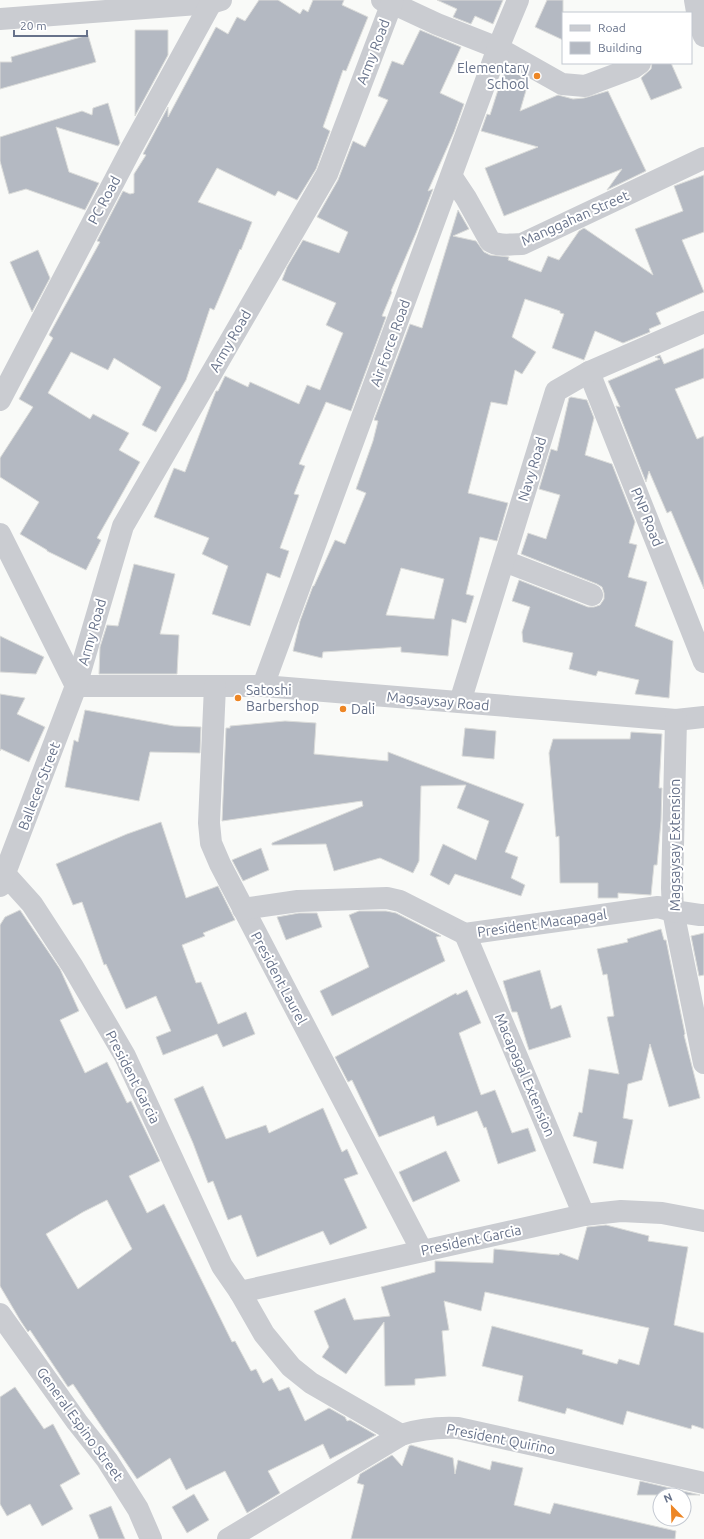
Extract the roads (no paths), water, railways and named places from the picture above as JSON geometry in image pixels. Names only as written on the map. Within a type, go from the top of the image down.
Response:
[{"type":"street","name":"Air Force Road","points":[[262,686],[452,177],[498,48],[518,0]]},
{"type":"street","points":[[695,0],[699,27]]},
{"type":"street","points":[[389,1],[437,24],[498,48],[562,84],[586,86],[633,68],[639,64]]},
{"type":"street","name":"Army Road","points":[[76,686],[123,526],[327,174],[389,1]]},
{"type":"street","points":[[0,19],[216,2]]},
{"type":"street","name":"PC Road","points":[[0,400],[131,149],[216,2]]},
{"type":"street","name":"Manggahan Street","points":[[452,177],[466,198],[490,241],[500,245],[522,244],[704,158]]},
{"type":"street","name":"Navy Road","points":[[460,702],[556,391],[590,372],[704,322]]},
{"type":"street","name":"PNP Road","points":[[590,372],[704,662]]},
{"type":"street","points":[[0,534],[76,686]]},
{"type":"street","points":[[504,561],[592,595]]},
{"type":"street","name":"Magsaysay Road","points":[[76,686],[262,686],[676,720],[704,717]]},
{"type":"street","name":"Ballecer Street","points":[[3,880],[76,686]]},
{"type":"street","name":"President Laurel","points":[[215,686],[209,823],[211,843],[243,909],[422,1251]]},
{"type":"street","name":"Magsaysay Extension","points":[[676,720],[672,888],[673,911],[704,1063]]},
{"type":"street","name":"President Garcia","points":[[3,880],[32,904],[73,967],[125,1056],[222,1266],[240,1292],[264,1334],[291,1367],[311,1382],[400,1435]]},
{"type":"street","name":"President Macapagal","points":[[243,909],[298,901],[387,898],[400,901],[465,934],[658,907],[673,911],[700,915],[704,914]]},
{"type":"street","name":"Macapagal Extension","points":[[465,934],[584,1215]]},
{"type":"street","name":"President Garcia","points":[[240,1292],[584,1215],[621,1211],[642,1212],[662,1213],[704,1221]]},
{"type":"street","name":"General Espino Street","points":[[0,1314],[77,1422],[107,1460],[138,1509],[152,1539]]},
{"type":"street","name":"President Quirino","points":[[228,1539],[400,1435],[437,1427],[458,1428],[704,1483]]},
{"type":"place","name":"Elementary School","points":[[537,76]]},
{"type":"place","name":"Satoshi Barbershop","points":[[238,698]]},
{"type":"place","name":"Dali","points":[[343,709]]}]
